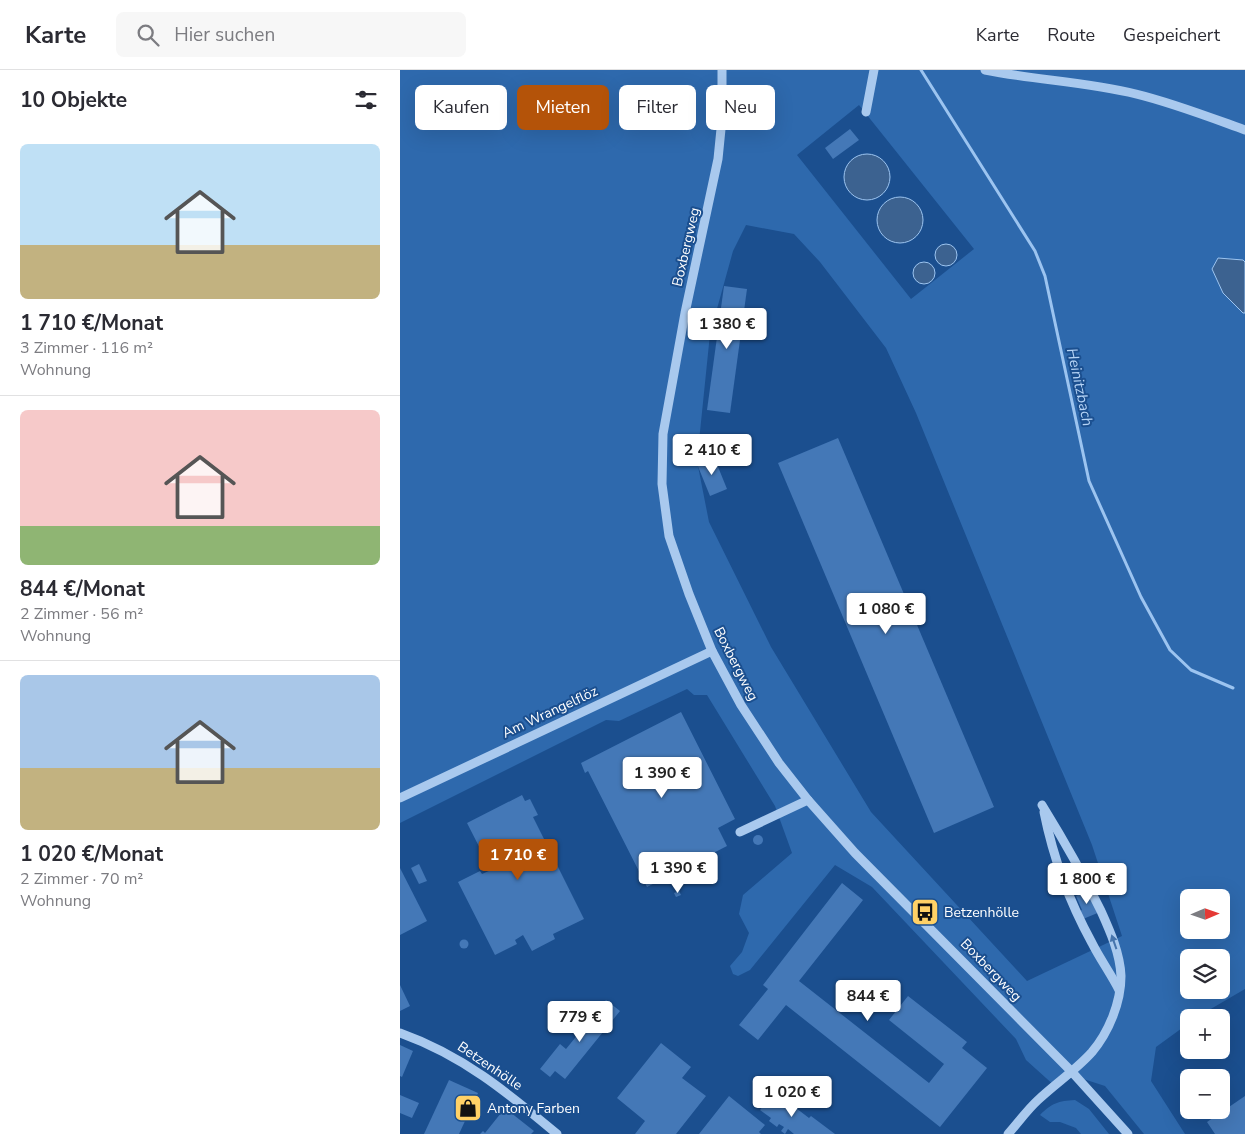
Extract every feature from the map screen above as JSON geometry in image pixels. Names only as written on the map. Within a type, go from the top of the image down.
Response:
[{"type":"street","name":"Boxbergweg","points":[[722,70],[722,119],[718,159],[685,313],[663,434],[662,484],[669,536],[689,594],[712,651],[741,705],[779,763],[808,800],[855,853],[1072,1072],[1128,1134]]},
{"type":"street","points":[[866,112],[874,70]]},
{"type":"street","points":[[985,70],[1072,82],[1136,94],[1245,130]]},
{"type":"street","name":"Am Wrangelflöz","points":[[400,798],[712,651]]},
{"type":"street","points":[[740,832],[808,800]]},
{"type":"street","points":[[1008,1134],[1036,1102],[1072,1072],[1093,1051],[1111,1022],[1119,990],[1121,976],[1118,954],[1113,939],[1083,875],[1042,805],[1048,836],[1065,883],[1091,942],[1119,990]]},
{"type":"street","name":"Betzenhölle","points":[[400,1033],[440,1049],[463,1061],[508,1093],[557,1134]]},
{"type":"shaded area","points":[[400,70],[1245,70],[1245,989],[1230,998],[1230,949],[1180,949],[1180,999],[1228,999],[1211,1009],[1180,1009],[1180,1030],[1156,1047],[1151,1081],[1185,1134],[1144,1134],[1105,1086],[1068,1074],[1056,1087],[1026,1060],[1016,1039],[872,887],[835,865],[750,970],[738,976],[733,974],[730,966],[742,952],[749,933],[739,914],[743,895],[792,853],[775,806],[707,695],[694,695],[687,689],[619,721],[606,720],[400,823]],"holes":[[[859,105],[974,249],[911,299],[797,155]],[[746,225],[794,234],[820,262],[886,348],[916,413],[1092,845],[1122,936],[1027,981],[871,812],[771,647],[709,522],[697,461],[710,334],[733,251]]]},
{"type":"shaded area","points":[[863,154],[871,154],[880,158],[886,164],[890,177],[886,190],[880,196],[871,200],[863,200],[854,196],[848,190],[844,181],[844,173],[848,164],[854,158]]},
{"type":"shaded area","points":[[896,197],[904,197],[913,201],[919,207],[923,220],[919,233],[913,239],[904,243],[896,243],[887,239],[881,233],[877,224],[877,216],[881,207],[887,201]]},
{"type":"shaded area","points":[[946,244],[954,247],[957,255],[954,263],[946,266],[938,263],[935,255],[938,247]]},
{"type":"shaded area","points":[[1218,258],[1243,260],[1245,262],[1245,313],[1223,293],[1212,269]]},
{"type":"shaded area","points":[[924,262],[932,265],[935,273],[932,281],[924,284],[916,281],[913,273],[916,265]]},
{"type":"shaded area","points":[[1075,1100],[1089,1109],[1109,1134],[1081,1134],[1076,1128],[1060,1122],[1050,1122],[1040,1115],[1056,1103]]},
{"type":"building","points":[[850,129],[859,140],[833,159],[825,148]]},
{"type":"building","points":[[724,286],[747,289],[730,413],[707,410]]},
{"type":"building","points":[[838,438],[994,807],[934,833],[778,463]]},
{"type":"building","points":[[714,457],[727,489],[710,496],[697,464]]},
{"type":"building","points":[[681,712],[735,819],[718,828],[727,846],[647,887],[588,771],[585,773],[581,763]]},
{"type":"building","points":[[522,795],[525,801],[530,799],[538,815],[533,817],[584,919],[553,934],[555,939],[532,951],[523,935],[515,940],[517,944],[495,955],[458,882],[480,871],[482,874],[491,870],[467,823]]},
{"type":"building","points":[[756,835],[760,835],[763,840],[760,845],[756,845],[753,842],[753,838]]},
{"type":"building","points":[[419,864],[427,881],[419,884],[411,868]]},
{"type":"building","points":[[400,868],[427,921],[400,935]]},
{"type":"building","points":[[842,883],[863,900],[799,981],[929,1083],[944,1064],[889,1020],[908,996],[967,1042],[962,1048],[987,1068],[940,1127],[786,1005],[758,1040],[739,1025],[768,989],[763,985]]},
{"type":"building","points":[[679,891],[681,895],[676,897],[674,893]]},
{"type":"building","points":[[1088,891],[1100,912],[1083,919],[1080,911],[1082,910],[1076,896]]},
{"type":"building","points":[[464,940],[468,944],[464,948],[460,944]]},
{"type":"building","points":[[400,985],[410,1006],[400,1011]]},
{"type":"building","points":[[606,1000],[620,1011],[565,1079],[555,1071],[550,1077],[540,1069],[560,1044],[566,1049]]},
{"type":"building","points":[[661,1043],[691,1067],[682,1078],[706,1096],[676,1134],[635,1134],[645,1121],[617,1098]]},
{"type":"building","points":[[400,1045],[413,1051],[402,1077],[400,1076]]},
{"type":"building","points":[[449,1080],[478,1093],[459,1134],[424,1134]]},
{"type":"building","points":[[400,1095],[419,1103],[412,1118],[400,1113]]},
{"type":"building","points":[[729,1096],[765,1125],[759,1132],[761,1134],[699,1134]]},
{"type":"building","points":[[771,1096],[782,1104],[787,1097],[794,1103],[792,1105],[809,1118],[811,1116],[835,1134],[794,1134],[788,1129],[785,1134],[781,1131],[784,1127],[779,1124],[777,1127],[769,1121],[771,1118],[760,1110]]},
{"type":"building","points":[[1245,1096],[1245,1134],[1215,1134],[1207,1122],[1211,1119],[1230,1119],[1230,1106]]},
{"type":"building","points":[[505,1108],[534,1131],[531,1134],[480,1134],[483,1131],[485,1133]]},
{"type":"waterway","name":"Heinitzbach","points":[[921,70],[1035,251],[1045,276],[1089,481],[1141,597],[1170,650],[1191,670],[1233,688]]},
{"type":"place","name":"Betzenhölle","points":[[925,912]]},
{"type":"place","name":"Antony Farben","points":[[468,1108]]}]
